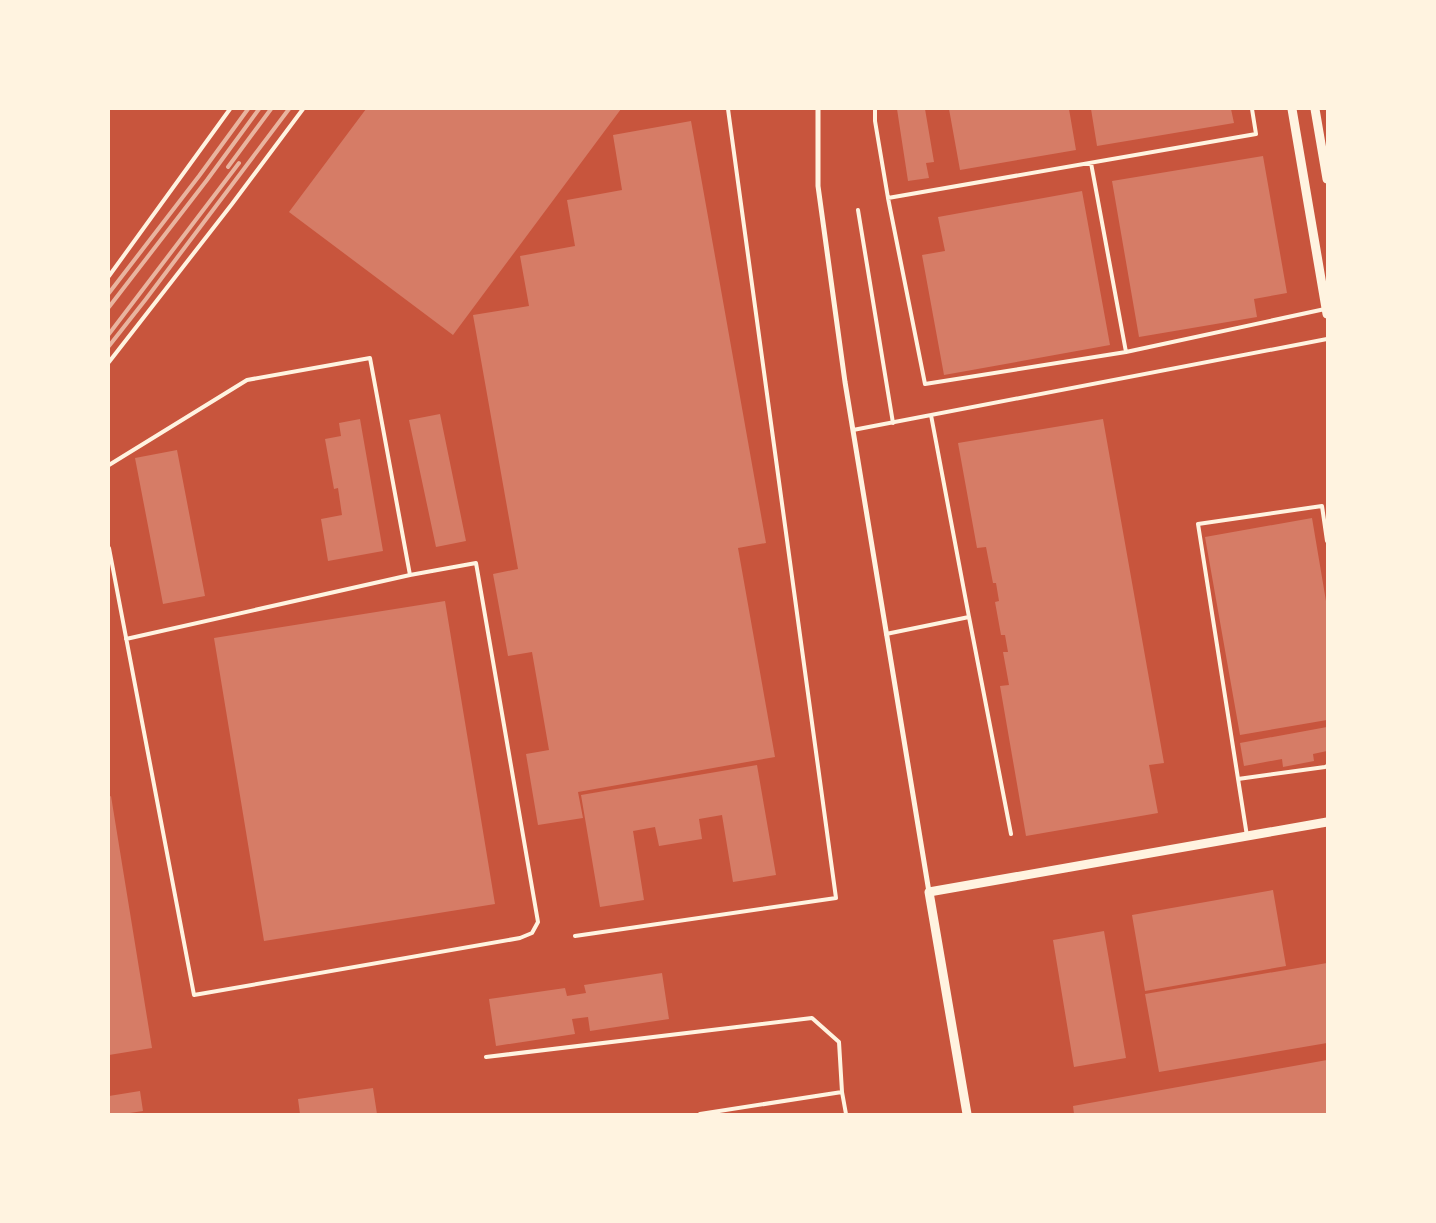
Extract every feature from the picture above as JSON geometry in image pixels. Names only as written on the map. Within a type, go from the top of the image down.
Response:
[{"type":"street","points":[[818,109],[818,186],[853,430],[928,892],[967,1114]]},
{"type":"street","points":[[1292,109],[1327,312]]},
{"type":"street","points":[[1315,109],[1327,179]]},
{"type":"street","points":[[928,892],[1327,822]]},
{"type":"lane","points":[[109,276],[230,109]]},
{"type":"lane","points":[[109,362],[303,109]]},
{"type":"lane","points":[[575,936],[836,898],[728,109]]},
{"type":"lane","points":[[875,109],[875,121],[888,198],[925,384],[1126,352],[1327,312]]},
{"type":"lane","points":[[888,198],[1256,134],[1252,109]]},
{"type":"lane","points":[[1092,163],[1126,352]]},
{"type":"lane","points":[[858,210],[893,423]]},
{"type":"lane","points":[[853,430],[1327,340]]},
{"type":"lane","points":[[109,465],[247,380],[370,358],[410,575]]},
{"type":"lane","points":[[931,415],[1011,834]]},
{"type":"lane","points":[[1247,836],[1198,524],[1322,506],[1327,540]]},
{"type":"lane","points":[[109,548],[126,639],[194,995],[520,938],[532,933],[538,922],[476,563],[410,575],[126,639]]},
{"type":"lane","points":[[886,634],[969,617]]},
{"type":"lane","points":[[1238,778],[1327,766]]},
{"type":"lane","points":[[486,1057],[812,1018],[839,1042],[842,1092],[846,1114]]},
{"type":"lane","points":[[700,1114],[842,1092]]},
{"type":"building","points":[[366,109],[621,109],[453,335],[289,212]]},
{"type":"building","points":[[897,109],[925,109],[934,162],[926,163],[929,178],[908,181]]},
{"type":"building","points":[[949,109],[1069,109],[1076,150],[960,170]]},
{"type":"building","points":[[1091,109],[1231,109],[1234,123],[1097,146]]},
{"type":"building","points":[[691,121],[766,543],[738,548],[775,757],[578,792],[583,818],[538,825],[526,754],[549,750],[532,652],[508,656],[493,574],[518,569],[473,315],[529,306],[520,256],[575,246],[567,200],[622,190],[613,135]]},
{"type":"building","points":[[1263,156],[1287,293],[1254,299],[1257,317],[1139,337],[1112,181]]},
{"type":"building","points":[[1082,191],[1110,345],[944,375],[922,255],[945,251],[938,217]]},
{"type":"building","points":[[440,414],[466,541],[436,547],[409,420]]},
{"type":"building","points":[[360,419],[383,551],[328,561],[321,519],[342,515],[338,488],[334,489],[325,439],[341,436],[339,423]]},
{"type":"building","points":[[1103,419],[1164,763],[1149,765],[1158,813],[1026,836],[1000,686],[1009,685],[1003,652],[1008,652],[1005,635],[1001,635],[995,602],[999,601],[996,583],[993,583],[986,547],[977,548],[958,443]]},
{"type":"building","points":[[177,450],[205,596],[163,604],[135,458]]},
{"type":"building","points":[[1312,518],[1327,607],[1327,720],[1240,735],[1205,537]]},
{"type":"building","points":[[445,601],[495,904],[264,941],[214,638]]},
{"type":"building","points":[[1327,727],[1327,751],[1313,754],[1314,761],[1283,767],[1282,759],[1244,766],[1240,743]]},
{"type":"building","points":[[757,765],[776,875],[733,882],[722,815],[699,819],[702,839],[659,846],[655,827],[633,831],[644,900],[600,907],[581,795]]},
{"type":"building","points":[[111,796],[152,1048],[109,1055],[109,797]]},
{"type":"building","points":[[1273,890],[1286,966],[1145,991],[1132,915]]},
{"type":"building","points":[[1104,931],[1126,1058],[1074,1067],[1053,940]]},
{"type":"building","points":[[1327,963],[1327,1043],[1159,1072],[1145,994]]},
{"type":"building","points":[[662,973],[669,1019],[590,1031],[588,1017],[572,1019],[575,1034],[496,1046],[489,999],[565,988],[567,996],[586,993],[584,985]]},
{"type":"building","points":[[1327,1060],[1327,1114],[1074,1114],[1073,1106]]},
{"type":"building","points":[[373,1088],[377,1114],[300,1114],[298,1099]]},
{"type":"building","points":[[140,1091],[143,1111],[109,1114],[109,1096]]},
{"type":"railway","points":[[109,293],[248,109]]},
{"type":"railway","points":[[109,307],[259,109]]},
{"type":"railway","points":[[228,167],[271,109]]},
{"type":"railway","points":[[109,346],[289,109]]},
{"type":"railway","points":[[109,334],[239,163]]}]
